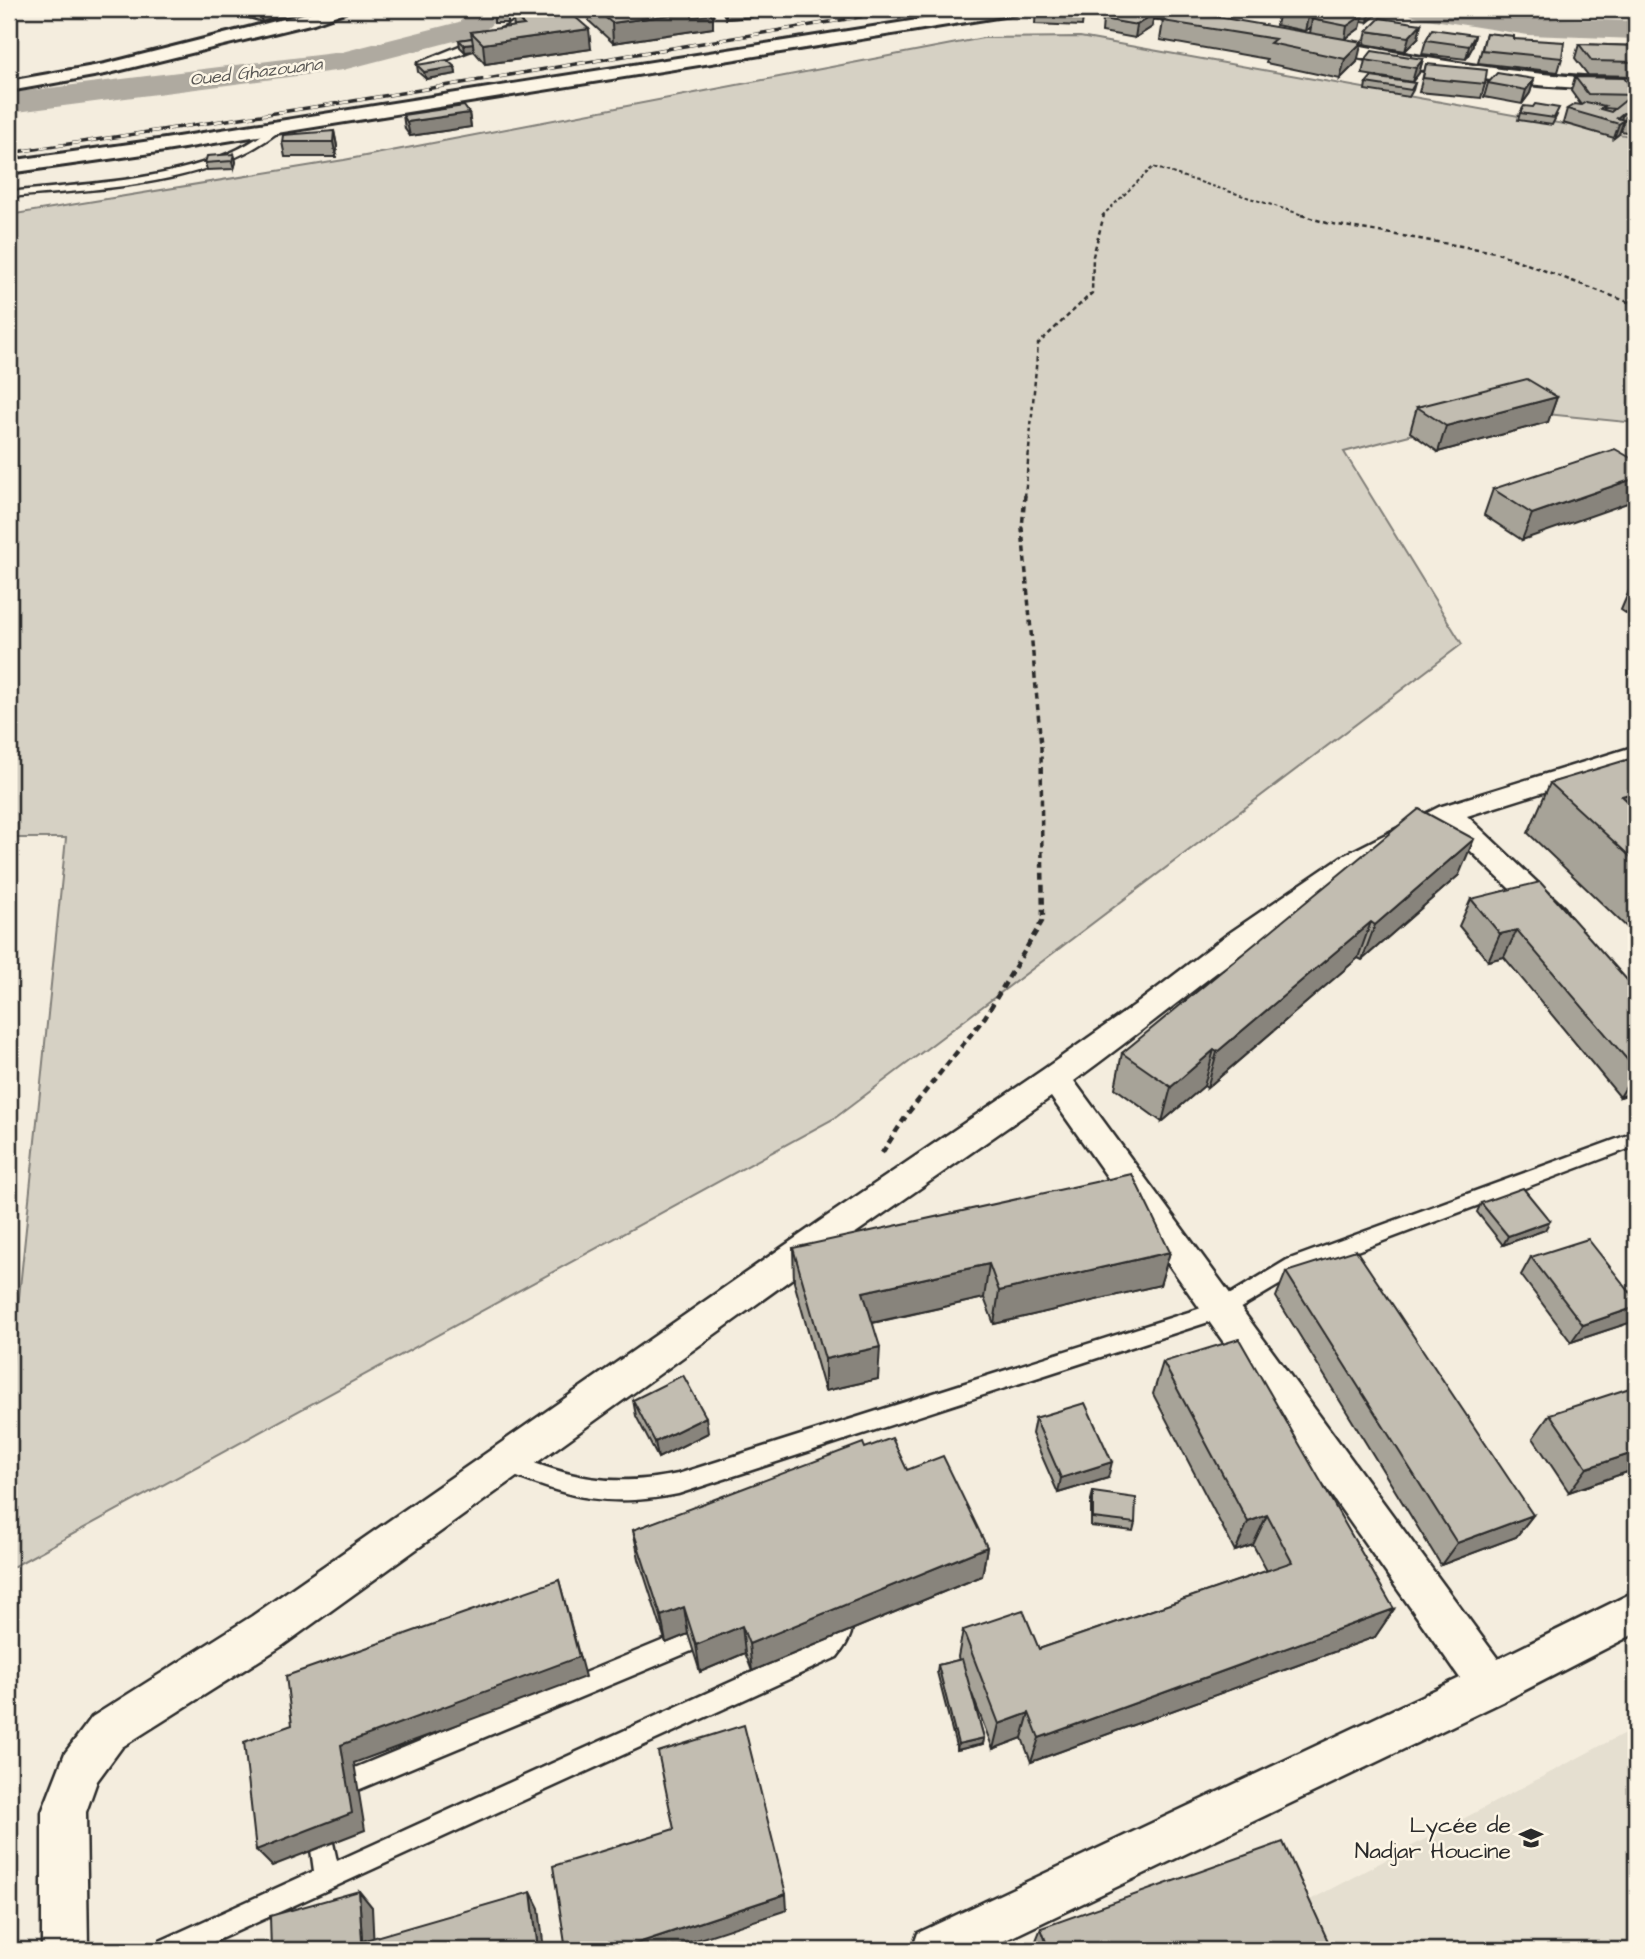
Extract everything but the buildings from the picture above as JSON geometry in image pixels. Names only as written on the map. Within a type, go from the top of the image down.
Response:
[{"type":"main road","points":[[9,86],[105,69],[339,9]]},
{"type":"main road","points":[[9,167],[281,126],[976,11],[1016,9]]},
{"type":"main road","points":[[1115,9],[1168,14],[1236,27]]},
{"type":"main road","points":[[1289,37],[1464,70],[1540,80],[1636,84]]},
{"type":"street","points":[[425,63],[511,30],[520,23],[521,9]]},
{"type":"street","points":[[65,1950],[64,1812],[80,1768],[107,1732],[267,1631],[832,1231],[1055,1078],[1150,1010],[1238,941],[1351,864],[1448,813],[1636,754]]},
{"type":"street","points":[[1448,813],[1577,937]]},
{"type":"street","points":[[1055,1078],[1491,1685]]},
{"type":"street","points":[[935,1950],[1491,1685],[1636,1611]]},
{"type":"lane","points":[[9,195],[178,172],[238,153],[281,126]]},
{"type":"lane","points":[[507,1463],[588,1491],[647,1491],[678,1484],[1220,1310],[1294,1266],[1636,1139]]},
{"type":"lane","points":[[169,1950],[829,1649],[839,1638],[844,1623],[840,1609],[830,1597]]},
{"type":"lane","points":[[327,1878],[320,1810],[334,1788],[725,1625]]},
{"type":"path","points":[[880,1156],[908,1113],[985,1017],[1043,920],[1041,746],[1022,528],[1027,447],[1038,345],[1092,293],[1093,256],[1102,216],[1153,167],[1327,223],[1495,252],[1636,305]]},
{"type":"shaded area","points":[[1080,37],[1636,137],[1636,423],[1506,410],[1344,452],[1462,644],[835,1118],[9,1569],[9,1395],[66,838],[9,838],[9,215],[344,160],[983,38]]},
{"type":"shaded area","name":"Lycée de Nadjar Houcine","points":[[1636,1727],[1636,1950],[1216,1950]]},
{"type":"waterway","name":"Oued Ghazouana","points":[[9,103],[343,61],[470,28],[493,9]]},
{"type":"waterway","name":"Oued Ghazouana","points":[[1421,9],[1528,26],[1636,30]]},
{"type":"railway","points":[[9,153],[347,102],[908,9]]},
{"type":"place","name":"Lycée de Nadjar Houcine","points":[[1531,1838]]}]
